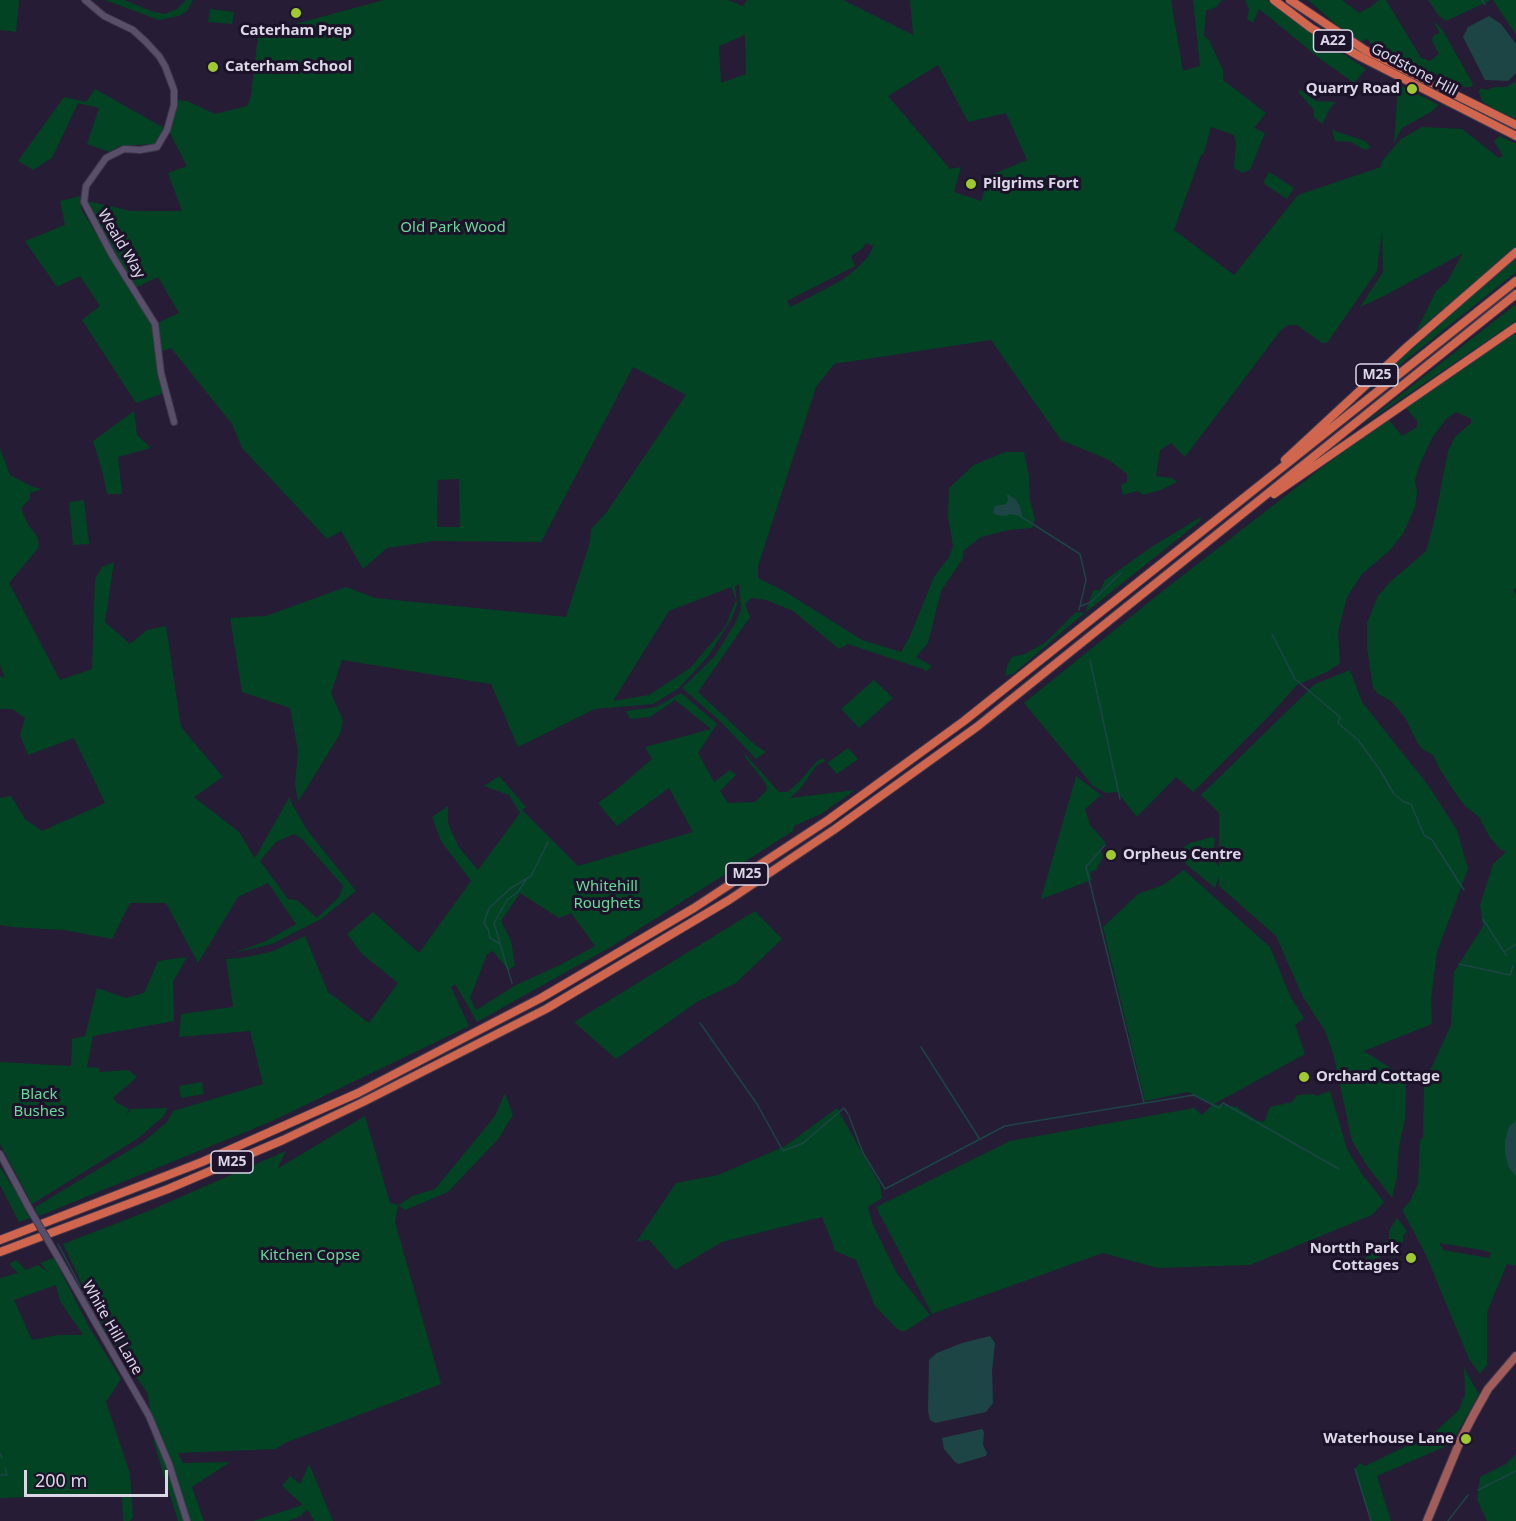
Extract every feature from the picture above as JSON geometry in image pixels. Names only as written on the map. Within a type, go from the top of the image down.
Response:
[{"type":"highway","name":"Godstone Hill","points":[[1274,0],[1311,28],[1359,56],[1516,136]]},
{"type":"highway","name":"Godstone Hill","points":[[1290,0],[1319,22],[1365,50],[1516,125]]},
{"type":"highway","name":"M25","points":[[1241,501],[1408,346],[1516,252]]},
{"type":"highway","name":"M25","points":[[0,1240],[202,1162],[315,1113],[487,1028],[642,940],[794,843],[906,765],[996,697],[1516,280]]},
{"type":"highway","name":"M25","points":[[0,1252],[143,1199],[283,1140],[419,1075],[546,1009],[746,889],[917,771],[1007,703],[1516,294]]},
{"type":"highway","name":"M25","points":[[1232,521],[1318,465],[1516,327]]},
{"type":"main road","points":[[1428,1521],[1461,1439],[1488,1389],[1516,1356]]},
{"type":"street","name":"Weald Way","points":[[85,0],[104,16],[133,30],[159,56],[174,90],[174,105],[167,130],[157,147],[140,150],[124,149],[106,158],[86,186],[84,202],[112,255],[155,324],[160,373],[174,422]]},
{"type":"street","name":"White Hill Lane","points":[[0,1154],[149,1416],[169,1464],[187,1521]]},
{"type":"green space","points":[[0,0],[19,0],[16,32],[0,30]]},
{"type":"green space","points":[[105,0],[124,0],[164,14],[177,9],[186,0],[193,0],[187,11],[179,16],[159,20]]},
{"type":"green space","name":"Old Park Wood","points":[[384,0],[728,0],[743,6],[747,0],[843,0],[913,35],[910,0],[1171,0],[1183,71],[1200,66],[1193,0],[1222,0],[1216,7],[1206,11],[1204,36],[1209,40],[1223,70],[1223,80],[1266,113],[1254,128],[1265,133],[1250,170],[1243,173],[1234,168],[1236,142],[1234,135],[1211,127],[1204,153],[1201,155],[1174,230],[1234,275],[1298,195],[1381,167],[1382,161],[1401,139],[1422,127],[1462,129],[1499,158],[1503,156],[1494,141],[1500,136],[1516,144],[1516,246],[1416,332],[1436,291],[1447,282],[1463,253],[1360,307],[1383,272],[1382,229],[1377,271],[1327,343],[1322,343],[1297,325],[1288,325],[1281,330],[1185,457],[1171,443],[1160,450],[1156,476],[1172,478],[1177,482],[1143,495],[1138,491],[1123,495],[1121,485],[1127,482],[1127,474],[1109,460],[1061,440],[991,340],[834,364],[816,387],[758,566],[758,578],[784,591],[862,640],[901,652],[934,577],[949,557],[953,546],[948,516],[949,488],[974,465],[1005,452],[1024,452],[1029,475],[1030,500],[1035,519],[1032,528],[1009,530],[981,537],[963,551],[963,558],[941,591],[928,643],[916,657],[932,666],[926,672],[923,669],[848,644],[839,649],[793,611],[766,600],[751,598],[745,605],[750,617],[698,692],[754,744],[766,752],[756,759],[721,722],[682,688],[714,657],[736,622],[741,609],[739,584],[735,586],[737,605],[732,618],[709,655],[679,688],[653,704],[595,709],[518,747],[491,684],[342,660],[331,693],[343,720],[340,734],[298,802],[295,784],[298,751],[290,708],[242,692],[230,618],[266,616],[346,587],[375,598],[566,617],[590,542],[591,529],[606,513],[686,395],[633,367],[541,542],[434,541],[387,548],[363,569],[341,531],[327,539],[242,448],[232,424],[171,348],[158,353],[155,324],[179,313],[158,277],[133,289],[87,201],[131,211],[182,211],[168,173],[187,166],[169,131],[178,100],[187,101],[215,114],[247,106],[251,96],[258,34]],"holes":[[[745,35],[746,74],[721,83],[719,46]],[[938,65],[968,122],[1006,113],[1027,160],[989,176],[981,201],[954,192],[961,167],[950,169],[888,96]],[[866,243],[873,246],[867,258],[855,270],[842,280],[791,307],[787,301],[855,266],[851,256],[862,249]],[[459,479],[460,527],[437,527],[438,480]],[[731,587],[736,600],[725,627],[690,668],[649,695],[613,701],[669,611]]]},
{"type":"green space","points":[[1245,0],[1267,0],[1366,69],[1354,83],[1259,9],[1253,23],[1247,19],[1249,9]]},
{"type":"green space","points":[[1308,0],[1342,0],[1359,13],[1379,0],[1386,0],[1421,58],[1430,61],[1439,54],[1432,41],[1433,36],[1440,33],[1433,21],[1442,29],[1473,84],[1471,87],[1464,87],[1448,78],[1400,63],[1374,47],[1367,39],[1361,42],[1340,28]]},
{"type":"green space","points":[[1428,0],[1491,0],[1446,21],[1439,16]]},
{"type":"green space","points":[[1493,0],[1516,0],[1516,35]]},
{"type":"green space","points":[[210,9],[234,12],[232,24],[208,22]]},
{"type":"green space","points":[[1516,81],[1516,119],[1497,111],[1482,101],[1480,88],[1487,90],[1506,87]]},
{"type":"green space","points":[[1398,84],[1439,105],[1402,128],[1394,143]]},
{"type":"green space","points":[[95,89],[164,128],[154,144],[120,146],[109,152],[87,144],[99,108],[78,103],[52,158],[33,170],[18,161],[64,97],[86,102]]},
{"type":"green space","points":[[1299,89],[1316,101],[1336,102],[1330,108],[1322,124],[1314,117],[1313,109],[1299,93]]},
{"type":"green space","points":[[1332,130],[1365,141],[1371,147],[1365,150],[1351,142],[1335,141]]},
{"type":"green space","points":[[1269,172],[1294,188],[1287,199],[1263,183]]},
{"type":"green space","points":[[80,196],[81,209],[153,326],[154,346],[164,393],[136,403],[82,320],[100,306],[80,276],[57,287],[25,241],[65,225],[60,201]]},
{"type":"green space","points":[[1516,257],[1516,272],[1366,392],[1364,390],[1399,358]]},
{"type":"green space","points":[[1516,304],[1516,321],[1361,426]]},
{"type":"green space","points":[[1516,331],[1516,588],[1513,590],[1516,595],[1516,1266],[1507,1264],[1487,1312],[1487,1365],[1480,1374],[1469,1359],[1426,1255],[1402,1210],[1410,1201],[1418,1184],[1420,1141],[1423,1137],[1424,1084],[1451,1025],[1454,972],[1483,926],[1480,905],[1493,864],[1506,852],[1490,838],[1479,817],[1458,797],[1433,755],[1422,749],[1417,742],[1406,719],[1391,701],[1378,694],[1373,688],[1367,648],[1367,623],[1378,596],[1390,582],[1426,551],[1448,451],[1455,437],[1471,423],[1471,419],[1456,412],[1446,419],[1432,438],[1419,466],[1415,481],[1417,493],[1415,507],[1403,534],[1389,551],[1362,574],[1347,597],[1338,632],[1340,663],[1327,672],[1297,685],[1193,792],[1176,777],[1137,817],[1117,792],[1106,793],[1093,786],[1024,703],[1164,590],[1346,449],[1389,420],[1402,436],[1417,427],[1417,421],[1406,408]],"holes":[[[1439,1243],[1491,1253],[1489,1258],[1443,1250]]]},
{"type":"green space","points":[[134,411],[137,435],[151,448],[118,457],[122,494],[107,494],[93,441]]},
{"type":"green space","points":[[0,448],[10,475],[42,489],[30,493],[30,499],[21,508],[28,525],[37,536],[39,547],[9,583],[60,680],[92,669],[95,579],[102,567],[114,562],[105,622],[130,644],[147,630],[166,626],[181,727],[223,777],[194,797],[239,832],[254,857],[290,796],[307,830],[356,891],[321,919],[272,944],[234,953],[266,941],[296,924],[268,883],[238,897],[198,963],[166,903],[130,903],[112,939],[64,930],[0,925],[0,798],[11,796],[25,819],[42,831],[105,803],[74,738],[28,755],[20,735],[25,718],[12,709],[0,709],[0,676],[5,678],[0,665]],"holes":[[[294,834],[302,839],[343,886],[339,897],[317,918],[297,900],[288,899],[260,861],[276,842]]]},
{"type":"green space","points":[[84,500],[89,544],[73,545],[69,502]]},
{"type":"green space","points":[[1202,516],[1199,522],[1085,613],[1093,590],[1100,590],[1105,580],[1150,548]]},
{"type":"green space","points":[[1076,612],[1085,613],[1013,674],[1005,676],[1012,657],[1025,654],[1046,642]]},
{"type":"green space","points":[[1350,670],[1362,702],[1428,785],[1457,830],[1468,869],[1437,952],[1431,999],[1432,1024],[1364,1051],[1406,1078],[1405,1119],[1392,1198],[1368,1167],[1352,1141],[1333,1053],[1325,1031],[1303,997],[1276,936],[1219,886],[1219,877],[1215,888],[1186,864],[1181,855],[1184,847],[1190,843],[1212,837],[1215,839],[1213,854],[1219,866],[1219,813],[1201,795],[1315,684]]},
{"type":"green space","points":[[874,680],[893,698],[859,728],[841,709]]},
{"type":"green space","name":"Whitehill Roughets","points":[[681,693],[717,724],[698,753],[714,782],[730,770],[736,775],[720,791],[728,803],[755,802],[767,790],[766,784],[745,754],[779,792],[787,792],[816,762],[823,758],[825,761],[817,765],[800,789],[790,798],[855,790],[821,814],[794,826],[793,831],[614,945],[477,1022],[455,984],[451,987],[469,1026],[270,1122],[39,1216],[34,1208],[143,1142],[166,1123],[173,1111],[263,1084],[250,1031],[179,1037],[181,1014],[233,1007],[226,959],[271,952],[305,936],[328,992],[369,1023],[398,983],[362,954],[347,934],[373,912],[419,953],[471,881],[441,841],[432,817],[448,806],[448,823],[458,846],[478,870],[520,813],[509,795],[484,786],[499,776],[526,807],[522,810],[578,866],[693,832],[669,788],[617,826],[598,803],[652,759],[645,747],[711,729],[675,700],[650,717],[630,719],[626,711],[656,707]],"holes":[[[520,893],[559,918],[571,913],[595,946],[516,985],[476,1010],[470,998],[487,954],[493,951],[508,970],[515,966],[511,941],[501,921]]]},
{"type":"green space","points":[[848,748],[858,759],[837,774],[827,763]]},
{"type":"green space","points":[[1076,776],[1106,799],[1100,796],[1085,809],[1090,825],[1106,843],[1100,848],[1103,857],[1096,870],[1090,872],[1092,880],[1041,899]]},
{"type":"green space","points":[[1184,870],[1270,947],[1290,996],[1304,1018],[1295,1025],[1305,1054],[1214,1104],[1237,1107],[1256,1120],[1264,1122],[1270,1107],[1292,1102],[1297,1095],[1314,1094],[1316,1096],[1330,1091],[1347,1149],[1362,1174],[1384,1202],[1372,1215],[1250,1265],[1158,1268],[1103,1253],[932,1314],[876,1207],[1010,1141],[1194,1108],[1202,1115],[1213,1104],[1188,1092],[1145,1101],[1103,927],[1138,894],[1163,885]]},
{"type":"green space","points":[[755,911],[782,939],[736,983],[697,1002],[616,1059],[574,1022]]},
{"type":"green space","name":"Black Bushes","points":[[187,957],[173,982],[174,1021],[93,1036],[87,1067],[100,1068],[99,1072],[128,1070],[137,1077],[113,1098],[117,1103],[129,1109],[126,1116],[131,1109],[168,1108],[163,1117],[137,1139],[32,1204],[0,1144],[0,1062],[71,1066],[72,1039],[85,1036],[97,988],[126,998],[144,993],[158,961]]},
{"type":"green space","points":[[202,1082],[204,1094],[181,1098],[179,1086]]},
{"type":"green space","name":"Kitchen Copse","points":[[505,1093],[513,1115],[499,1138],[448,1192],[405,1210],[398,1205],[395,1222],[441,1384],[285,1443],[276,1449],[178,1453],[183,1463],[230,1462],[192,1487],[204,1521],[178,1521],[154,1443],[148,1394],[105,1332],[63,1244],[146,1212],[286,1151],[277,1169],[365,1116],[390,1203],[399,1205],[412,1196],[435,1189],[495,1116]]},
{"type":"green space","points":[[837,1108],[880,1185],[882,1198],[868,1207],[873,1225],[896,1272],[930,1315],[905,1331],[898,1330],[875,1306],[856,1260],[833,1250],[834,1247],[822,1217],[722,1242],[675,1270],[649,1240],[637,1241],[676,1183],[718,1175],[785,1146]]},
{"type":"green space","points":[[0,1167],[30,1218],[19,1222],[0,1185]]},
{"type":"green space","points":[[1396,1219],[1407,1231],[1403,1236],[1403,1242],[1398,1245],[1396,1256],[1386,1251],[1383,1255],[1365,1264],[1364,1260],[1369,1254],[1381,1243],[1389,1240],[1389,1231]]},
{"type":"green space","points":[[54,1258],[89,1327],[121,1379],[106,1402],[130,1474],[133,1517],[130,1521],[123,1521],[122,1494],[0,1498],[0,1278],[18,1273],[9,1264],[16,1260],[26,1270],[38,1265],[49,1273],[40,1263]],"holes":[[[56,1285],[60,1301],[83,1335],[58,1335],[32,1340],[14,1300]]]},
{"type":"green space","points":[[1464,1368],[1479,1394],[1451,1444],[1377,1476],[1391,1521],[1371,1521],[1355,1469],[1360,1463],[1365,1466],[1434,1433],[1459,1410],[1465,1394]]},
{"type":"green space","points":[[1516,1454],[1516,1521],[1487,1521],[1477,1500],[1480,1477],[1506,1464]]},
{"type":"green space","points":[[309,1464],[333,1521],[314,1521],[307,1509],[301,1516],[288,1521],[253,1521],[303,1505],[282,1486],[290,1476],[300,1484]]},
{"type":"shaded area","points":[[1489,16],[1501,24],[1516,44],[1516,73],[1508,81],[1485,80],[1463,37],[1468,27]]},
{"type":"shaded area","points":[[1007,494],[1020,506],[1022,515],[1006,516],[993,513],[995,506],[1006,504]]},
{"type":"shaded area","points":[[1516,1120],[1516,1176],[1509,1168],[1505,1154],[1505,1140],[1509,1127]]},
{"type":"shaded area","points":[[990,1336],[995,1343],[992,1371],[993,1403],[986,1412],[935,1423],[930,1420],[928,1411],[929,1360],[937,1353],[962,1343]]},
{"type":"shaded area","points":[[982,1429],[986,1456],[959,1464],[944,1449],[942,1438]]},
{"type":"waterway","points":[[1482,0],[1485,4]]},
{"type":"waterway","points":[[1020,516],[1080,554],[1086,580],[1079,610]]},
{"type":"waterway","points":[[1081,606],[1091,602],[1121,573]]},
{"type":"waterway","points":[[1272,634],[1295,679],[1340,717],[1338,723],[1358,740],[1394,794],[1404,802],[1411,804],[1424,835],[1432,840],[1464,890]]},
{"type":"waterway","points":[[1090,660],[1120,799]]},
{"type":"waterway","points":[[512,983],[500,944],[490,938],[484,923],[489,908],[511,888],[531,876],[548,842]]},
{"type":"waterway","points":[[1105,845],[1086,867],[1144,1103]]},
{"type":"waterway","points":[[500,943],[494,923],[507,900],[518,892],[526,880]]},
{"type":"waterway","points":[[1483,919],[1506,955]]},
{"type":"waterway","points":[[1504,952],[1516,944]]},
{"type":"waterway","points":[[1459,964],[1510,975],[1513,966]]},
{"type":"waterway","points":[[700,1023],[757,1104],[783,1151],[803,1143],[844,1108],[848,1114]]},
{"type":"waterway","points":[[921,1047],[979,1138]]},
{"type":"waterway","points":[[849,1116],[863,1153],[885,1189],[1005,1126],[1194,1095],[1219,1108],[1223,1103],[1339,1169]]},
{"type":"waterway","points":[[58,1244],[95,1314]]},
{"type":"waterway","points":[[0,1453],[2,1458]]},
{"type":"waterway","points":[[0,1475],[7,1475],[5,1468]]},
{"type":"waterway","points":[[1355,1469],[1371,1521]]},
{"type":"waterway","points":[[1478,1490],[1516,1471]]},
{"type":"waterway","points":[[1448,1521],[1468,1495]]},
{"type":"place","name":"Caterham Prep","points":[[296,13]]},
{"type":"place","name":"Caterham School","points":[[213,67]]},
{"type":"place","name":"Quarry Road","points":[[1412,89]]},
{"type":"place","name":"Pilgrims Fort","points":[[971,184]]},
{"type":"place","name":"Orpheus Centre","points":[[1111,855]]},
{"type":"place","name":"Orchard Cottage","points":[[1304,1077]]},
{"type":"place","name":"Nortth Park Cottages","points":[[1411,1258]]},
{"type":"place","name":"Waterhouse Lane","points":[[1466,1439]]}]
